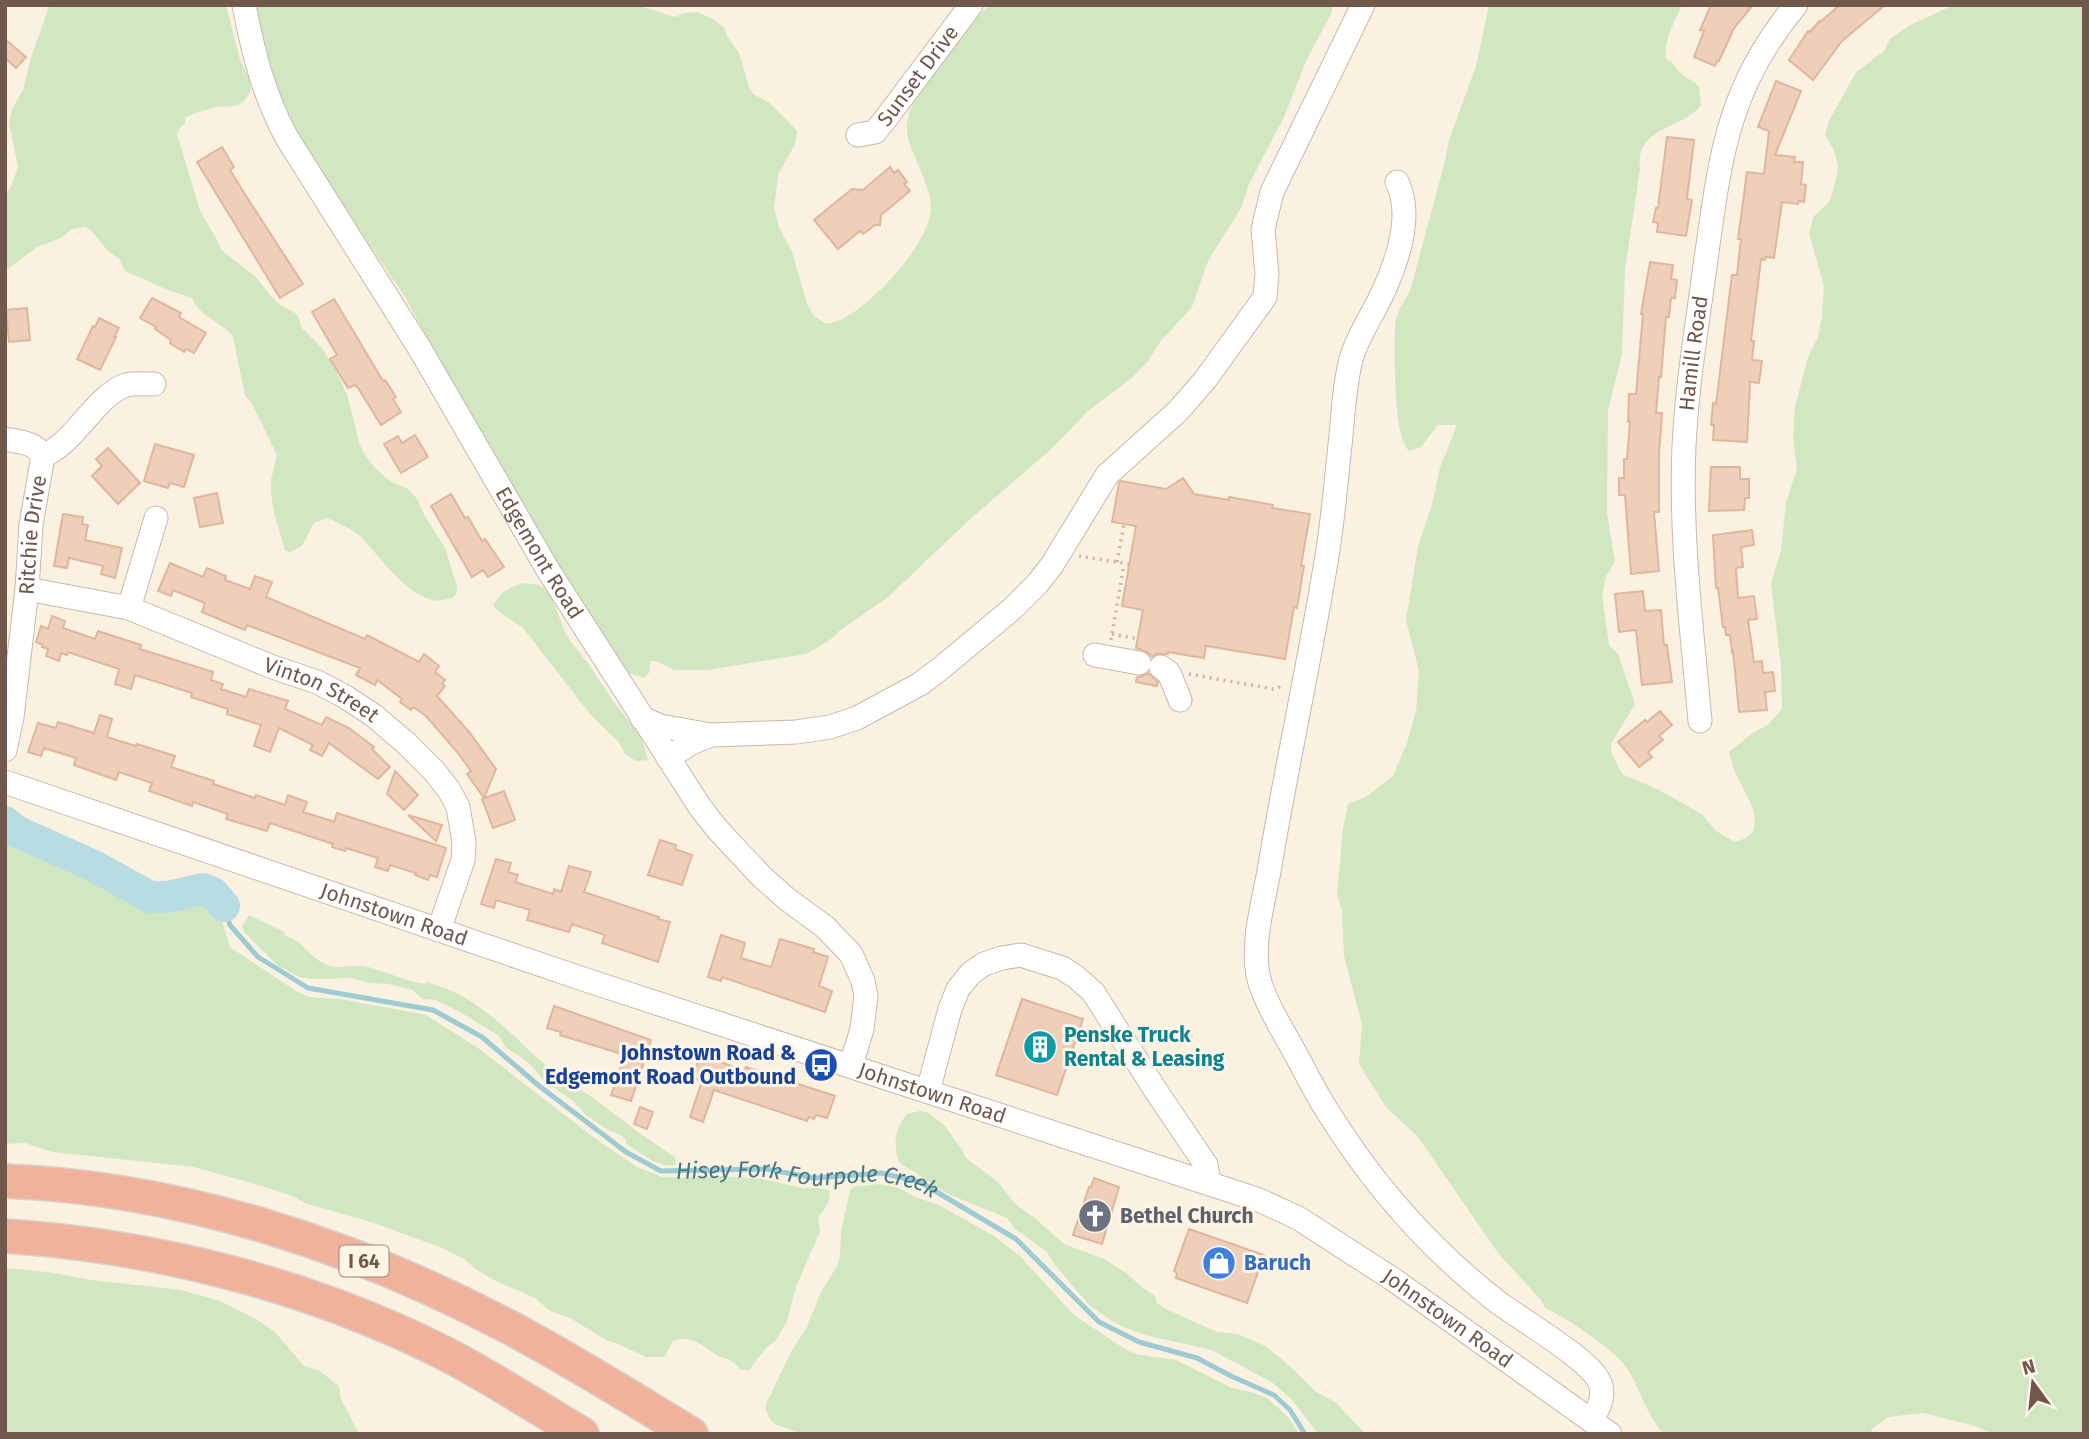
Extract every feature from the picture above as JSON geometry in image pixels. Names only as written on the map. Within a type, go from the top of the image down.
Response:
[{"type":"highway","name":"I 64","points":[[5,1181],[113,1191],[279,1230],[331,1248],[431,1289],[507,1326],[691,1434]]},
{"type":"highway","name":"I 64","points":[[5,1236],[107,1246],[265,1281],[371,1319],[445,1354],[582,1434]]},
{"type":"street","name":"Edgemont Road","points":[[244,5],[260,76],[287,138],[401,317],[548,570],[642,718],[700,807],[739,854],[787,899],[832,933],[851,954],[863,981],[866,996],[862,1030],[851,1065]]},
{"type":"street","name":"Sunset Drive","points":[[858,135],[875,132],[971,5]]},
{"type":"street","points":[[642,718],[660,726],[711,735],[796,733],[830,727],[857,718],[920,684],[1012,609],[1052,565],[1107,475],[1178,411],[1205,380],[1265,296],[1267,274],[1263,229],[1272,192],[1363,5]]},
{"type":"street","name":"Hamill Road","points":[[1700,721],[1684,529],[1684,447],[1692,359],[1716,188],[1731,120],[1760,54],[1796,5]]},
{"type":"street","points":[[1396,182],[1404,205],[1404,221],[1396,258],[1385,289],[1356,345],[1345,391],[1333,516],[1260,920],[1258,975],[1278,1022],[1327,1111],[1389,1197],[1431,1242],[1483,1290],[1579,1360],[1598,1380],[1602,1393],[1600,1404],[1591,1420]]},
{"type":"street","name":"Ritchie Drive","points":[[5,750],[12,717],[27,589],[31,525],[43,456],[57,449],[99,406],[124,386],[154,384]]},
{"type":"street","points":[[5,439],[34,446],[43,456]]},
{"type":"street","points":[[129,608],[156,518]]},
{"type":"street","name":"Vinton Street","points":[[27,589],[129,608],[270,666],[317,682],[373,715],[434,771],[458,807],[464,842],[463,860],[439,930]]},
{"type":"street","points":[[1103,651],[1169,673],[1180,699]]},
{"type":"street","points":[[668,758],[691,743],[711,735]]},
{"type":"street","name":"Johnstown Road","points":[[5,782],[583,979],[1282,1209],[1438,1310],[1610,1434]]},
{"type":"street","points":[[928,1091],[950,1009],[958,989],[971,973],[984,964],[1021,955],[1062,968],[1093,992],[1206,1165],[1209,1183]]},
{"type":"path","points":[[1118,562],[1124,524]]},
{"type":"path","points":[[1072,555],[1127,564],[1112,635],[1103,651]]},
{"type":"path","points":[[1112,635],[1138,639]]},
{"type":"path","points":[[1186,675],[1273,689],[1282,687],[1285,679]]},
{"type":"green space","points":[[50,5],[226,5],[251,90],[238,105],[218,107],[185,118],[185,124],[177,134],[200,211],[221,250],[256,277],[280,305],[297,314],[302,328],[321,347],[348,397],[359,443],[365,455],[390,481],[408,489],[417,499],[445,548],[457,586],[454,597],[435,601],[413,591],[361,537],[326,518],[314,523],[302,546],[290,552],[285,550],[271,494],[271,480],[277,455],[245,395],[233,337],[200,310],[192,298],[125,271],[119,259],[108,251],[90,229],[84,227],[72,229],[61,238],[37,247],[5,271],[5,196],[18,167],[9,123],[12,109],[23,90],[32,54]]},
{"type":"green space","points":[[255,5],[637,5],[675,17],[683,13],[697,12],[715,20],[724,28],[739,53],[753,94],[770,103],[797,131],[795,144],[778,175],[774,208],[779,227],[792,252],[807,304],[814,316],[826,324],[844,318],[858,309],[887,284],[923,235],[929,219],[930,195],[909,140],[907,123],[919,90],[929,74],[989,5],[1333,5],[1331,14],[1307,59],[1284,117],[1249,184],[1241,208],[1208,261],[1192,307],[1133,377],[1088,411],[1050,450],[967,522],[887,598],[830,640],[806,654],[708,670],[674,670],[656,661],[650,661],[649,673],[644,678],[626,672],[585,612],[487,447],[405,297],[304,148],[274,82]]},
{"type":"green space","points":[[1489,5],[1682,5],[1668,38],[1666,59],[1699,86],[1701,105],[1683,120],[1652,136],[1640,155],[1625,270],[1622,354],[1608,410],[1607,513],[1615,562],[1606,576],[1602,596],[1609,645],[1618,654],[1635,704],[1611,744],[1611,752],[1622,774],[1657,789],[1702,814],[1716,831],[1735,842],[1753,831],[1755,822],[1754,813],[1729,752],[1769,724],[1782,709],[1781,666],[1771,584],[1781,550],[1786,503],[1797,469],[1793,437],[1795,407],[1808,357],[1818,337],[1822,316],[1824,286],[1809,233],[1814,216],[1830,201],[1836,179],[1838,166],[1825,134],[1829,121],[1856,72],[1884,51],[1890,39],[1910,25],[1954,5],[2084,5],[2084,1434],[1993,1434],[1975,1426],[1923,1413],[1888,1417],[1872,1429],[1870,1434],[1664,1434],[1653,1420],[1624,1365],[1592,1336],[1545,1308],[1541,1300],[1498,1253],[1418,1137],[1386,1107],[1359,1064],[1362,1024],[1344,956],[1342,910],[1337,896],[1343,829],[1348,804],[1366,797],[1393,776],[1407,743],[1416,711],[1419,671],[1406,620],[1418,546],[1432,505],[1440,468],[1457,425],[1438,425],[1421,447],[1409,451],[1404,442],[1397,410],[1395,323],[1410,291],[1449,140],[1476,66]]},
{"type":"green space","points":[[523,583],[539,585],[550,592],[571,642],[641,736],[648,760],[636,761],[625,754],[619,742],[590,714],[523,628],[493,606],[505,591]]},
{"type":"green space","points":[[5,842],[21,843],[41,850],[159,908],[192,901],[210,901],[217,904],[230,947],[296,991],[309,997],[340,999],[426,1015],[478,1048],[593,1137],[637,1167],[662,1177],[720,1176],[762,1179],[803,1188],[829,1190],[829,1201],[818,1217],[820,1231],[796,1287],[787,1321],[776,1340],[749,1370],[741,1369],[700,1344],[685,1339],[673,1341],[664,1357],[646,1357],[606,1340],[570,1318],[550,1311],[535,1298],[496,1281],[464,1259],[440,1247],[368,1221],[194,1167],[53,1152],[25,1143],[5,1144]]},
{"type":"green space","points":[[249,915],[284,932],[285,936],[297,941],[319,961],[330,966],[371,968],[410,981],[445,988],[463,997],[496,1020],[561,1078],[675,1157],[676,1164],[657,1163],[626,1144],[622,1136],[587,1116],[572,1100],[544,1081],[528,1062],[505,1047],[499,1036],[460,1012],[435,1000],[422,999],[413,990],[351,978],[299,977],[277,965],[244,932],[242,926]]},
{"type":"green space","points":[[927,1112],[945,1126],[965,1157],[999,1183],[1015,1204],[1064,1244],[1104,1259],[1155,1296],[1157,1303],[1168,1310],[1217,1332],[1238,1334],[1265,1346],[1316,1392],[1335,1402],[1366,1434],[1318,1434],[1292,1400],[1273,1383],[1212,1350],[1149,1336],[1123,1327],[1090,1306],[1047,1252],[1014,1228],[1007,1218],[948,1194],[900,1163],[896,1150],[897,1131],[907,1114]]},
{"type":"green space","points":[[879,1184],[899,1188],[939,1205],[994,1236],[1020,1256],[1074,1315],[1125,1349],[1136,1354],[1176,1360],[1232,1388],[1267,1398],[1288,1417],[1299,1434],[802,1434],[775,1424],[765,1408],[792,1350],[806,1329],[821,1292],[836,1268],[850,1191],[853,1187]]},
{"type":"green space","points":[[5,1268],[181,1290],[220,1301],[258,1320],[275,1332],[304,1366],[318,1370],[339,1386],[341,1399],[359,1434],[5,1434]]},
{"type":"building","points":[[1711,5],[1753,5],[1734,28],[1715,66],[1694,57],[1704,31],[1700,30]]},
{"type":"building","points":[[1840,5],[1885,5],[1842,41],[1813,80],[1789,60],[1808,31]]},
{"type":"building","points":[[5,39],[26,57],[16,68],[5,58]]},
{"type":"building","points":[[1776,81],[1801,91],[1775,155],[1795,157],[1794,162],[1803,162],[1801,184],[1806,185],[1804,202],[1782,202],[1774,258],[1761,259],[1751,341],[1754,341],[1752,360],[1762,361],[1759,383],[1750,382],[1747,442],[1713,440],[1713,403],[1716,404],[1732,275],[1737,275],[1741,239],[1738,239],[1747,172],[1764,174],[1769,131],[1758,127]]},
{"type":"building","points":[[1667,137],[1694,140],[1687,199],[1692,200],[1686,236],[1657,232],[1658,223],[1653,222],[1658,208]]},
{"type":"building","points":[[222,147],[234,167],[230,170],[303,284],[280,298],[197,162]]},
{"type":"building","points":[[890,167],[894,173],[898,170],[910,191],[881,215],[880,225],[875,225],[863,234],[860,231],[838,249],[814,220],[852,189],[863,190]]},
{"type":"building","points":[[1650,262],[1673,265],[1671,279],[1677,280],[1675,298],[1671,298],[1669,317],[1666,317],[1656,413],[1662,413],[1659,512],[1654,512],[1659,571],[1631,574],[1625,495],[1619,495],[1619,478],[1624,478],[1624,459],[1627,459],[1629,394],[1636,394],[1641,314]]},
{"type":"building","points":[[152,298],[181,313],[179,317],[206,333],[194,353],[186,349],[184,352],[170,343],[171,340],[155,329],[156,327],[140,318]]},
{"type":"building","points":[[334,299],[383,381],[385,380],[396,397],[393,399],[401,412],[381,425],[358,388],[355,385],[348,388],[330,359],[337,355],[312,312]]},
{"type":"building","points":[[27,308],[30,340],[9,342],[6,310]]},
{"type":"building","points":[[99,318],[119,328],[100,370],[77,359]]},
{"type":"building","points":[[415,435],[428,457],[401,473],[384,444],[398,436],[402,443]]},
{"type":"building","points":[[155,444],[194,455],[184,487],[170,483],[168,488],[144,481]]},
{"type":"building","points":[[108,448],[140,483],[118,504],[92,476],[102,466],[96,459]]},
{"type":"building","points":[[1711,467],[1740,467],[1740,479],[1749,479],[1749,498],[1745,498],[1744,510],[1709,511]]},
{"type":"building","points":[[1183,478],[1194,494],[1229,500],[1229,497],[1310,514],[1297,608],[1294,607],[1285,659],[1206,646],[1204,658],[1168,652],[1152,657],[1136,648],[1143,610],[1122,606],[1136,526],[1112,522],[1119,483],[1121,481],[1166,489]]},
{"type":"building","points":[[217,493],[223,523],[200,527],[194,498]]},
{"type":"building","points":[[451,494],[465,518],[468,517],[482,541],[485,539],[504,567],[488,577],[483,570],[472,577],[431,506]]},
{"type":"building","points":[[63,514],[83,517],[82,524],[88,525],[85,540],[122,548],[115,578],[101,574],[103,566],[69,558],[67,568],[54,566]]},
{"type":"building","points":[[1752,530],[1754,545],[1741,547],[1743,567],[1736,568],[1738,598],[1754,596],[1757,619],[1748,620],[1754,662],[1762,661],[1763,673],[1773,672],[1775,691],[1765,692],[1767,710],[1739,712],[1733,651],[1730,635],[1726,635],[1723,627],[1716,588],[1713,535]]},
{"type":"building","points":[[170,563],[203,577],[207,568],[226,576],[225,580],[250,589],[255,576],[272,582],[266,597],[365,639],[367,635],[419,662],[424,654],[439,666],[435,672],[445,680],[442,684],[445,686],[437,696],[469,732],[496,769],[484,798],[467,774],[471,771],[426,716],[400,702],[402,699],[377,680],[375,685],[356,675],[360,668],[247,625],[245,630],[228,623],[202,612],[205,603],[173,590],[171,596],[158,591]]},
{"type":"building","points":[[1643,591],[1645,611],[1661,610],[1664,645],[1667,645],[1672,682],[1642,685],[1636,630],[1619,632],[1615,594]]},
{"type":"building","points":[[52,616],[65,621],[63,628],[95,639],[98,631],[141,645],[140,649],[213,672],[211,680],[223,684],[221,689],[246,697],[249,689],[288,701],[285,709],[322,725],[326,717],[349,728],[374,747],[372,749],[390,767],[378,779],[329,743],[322,756],[310,750],[313,745],[279,728],[270,752],[254,746],[261,725],[227,714],[228,709],[191,697],[192,693],[135,675],[131,689],[115,684],[119,669],[68,652],[67,655],[61,653],[59,661],[46,656],[48,649],[36,642],[41,626],[48,629]]},
{"type":"building","points":[[1148,673],[1158,682],[1157,686],[1136,682],[1137,677]]},
{"type":"building","points":[[1660,711],[1672,725],[1659,736],[1663,740],[1648,752],[1652,757],[1639,767],[1618,742]]},
{"type":"building","points":[[100,715],[112,719],[107,737],[175,756],[171,767],[214,781],[213,784],[285,805],[288,795],[307,802],[303,812],[334,822],[337,813],[446,848],[437,877],[430,875],[428,880],[415,875],[416,873],[390,865],[388,871],[375,867],[378,858],[346,848],[345,851],[332,847],[333,844],[270,823],[267,831],[226,819],[228,814],[193,802],[192,806],[149,791],[152,783],[119,772],[116,780],[74,765],[76,758],[44,748],[41,756],[28,752],[38,723],[56,728],[58,722],[94,733]]},
{"type":"building","points":[[395,771],[418,795],[404,810],[387,794]]},
{"type":"building","points":[[504,791],[515,820],[493,828],[482,799]]},
{"type":"building","points":[[408,815],[442,825],[436,841]]},
{"type":"building","points":[[660,840],[676,845],[675,849],[692,855],[682,885],[648,875]]},
{"type":"building","points":[[496,859],[511,863],[508,872],[518,875],[515,882],[553,894],[554,889],[561,892],[569,866],[591,872],[584,892],[670,922],[658,962],[602,943],[605,935],[572,924],[569,932],[527,920],[530,910],[496,900],[494,908],[481,904]]},
{"type":"building","points":[[721,935],[745,943],[741,958],[771,967],[780,939],[814,949],[813,952],[828,957],[819,986],[832,991],[825,1012],[722,977],[721,981],[708,977]]},
{"type":"building","name":"Penske Truck Rental & Leasing","points":[[1022,999],[1083,1019],[1057,1095],[996,1075]]},
{"type":"building","points":[[554,1006],[651,1040],[631,1101],[611,1095],[625,1055],[560,1035],[561,1032],[547,1028]]},
{"type":"building","points":[[704,1053],[744,1071],[746,1067],[835,1096],[827,1118],[816,1115],[814,1119],[809,1117],[807,1121],[714,1090],[703,1122],[690,1117],[702,1081],[692,1078],[700,1055],[703,1057]]},
{"type":"building","points":[[640,1107],[653,1112],[647,1129],[634,1124]]},
{"type":"building","name":"Bethel Church","points":[[1094,1178],[1119,1187],[1102,1244],[1073,1235]]},
{"type":"building","name":"Baruch","points":[[1189,1229],[1264,1255],[1247,1303],[1176,1278],[1177,1273],[1174,1271]]},
{"type":"waterway","name":"Hisey Fork Fourpole Creek","points":[[5,822],[16,831],[94,866],[150,897],[167,897],[203,889],[213,893],[224,906]]},
{"type":"waterway","name":"Hisey Fork Fourpole Creek","points":[[224,906],[230,925],[258,957],[308,988],[433,1010],[482,1037],[538,1085],[626,1152],[661,1171],[766,1169],[814,1178],[881,1173],[920,1182],[1016,1239],[1099,1322],[1139,1342],[1197,1358],[1274,1395],[1290,1410],[1305,1434]]},
{"type":"place","name":"Penske Truck Rental & Leasing","points":[[1040,1047]]},
{"type":"place","name":"Johnstown Road & Edgemont Road Outbound","points":[[821,1065]]},
{"type":"place","name":"Bethel Church","points":[[1095,1216]]},
{"type":"place","name":"Baruch","points":[[1219,1263]]}]
